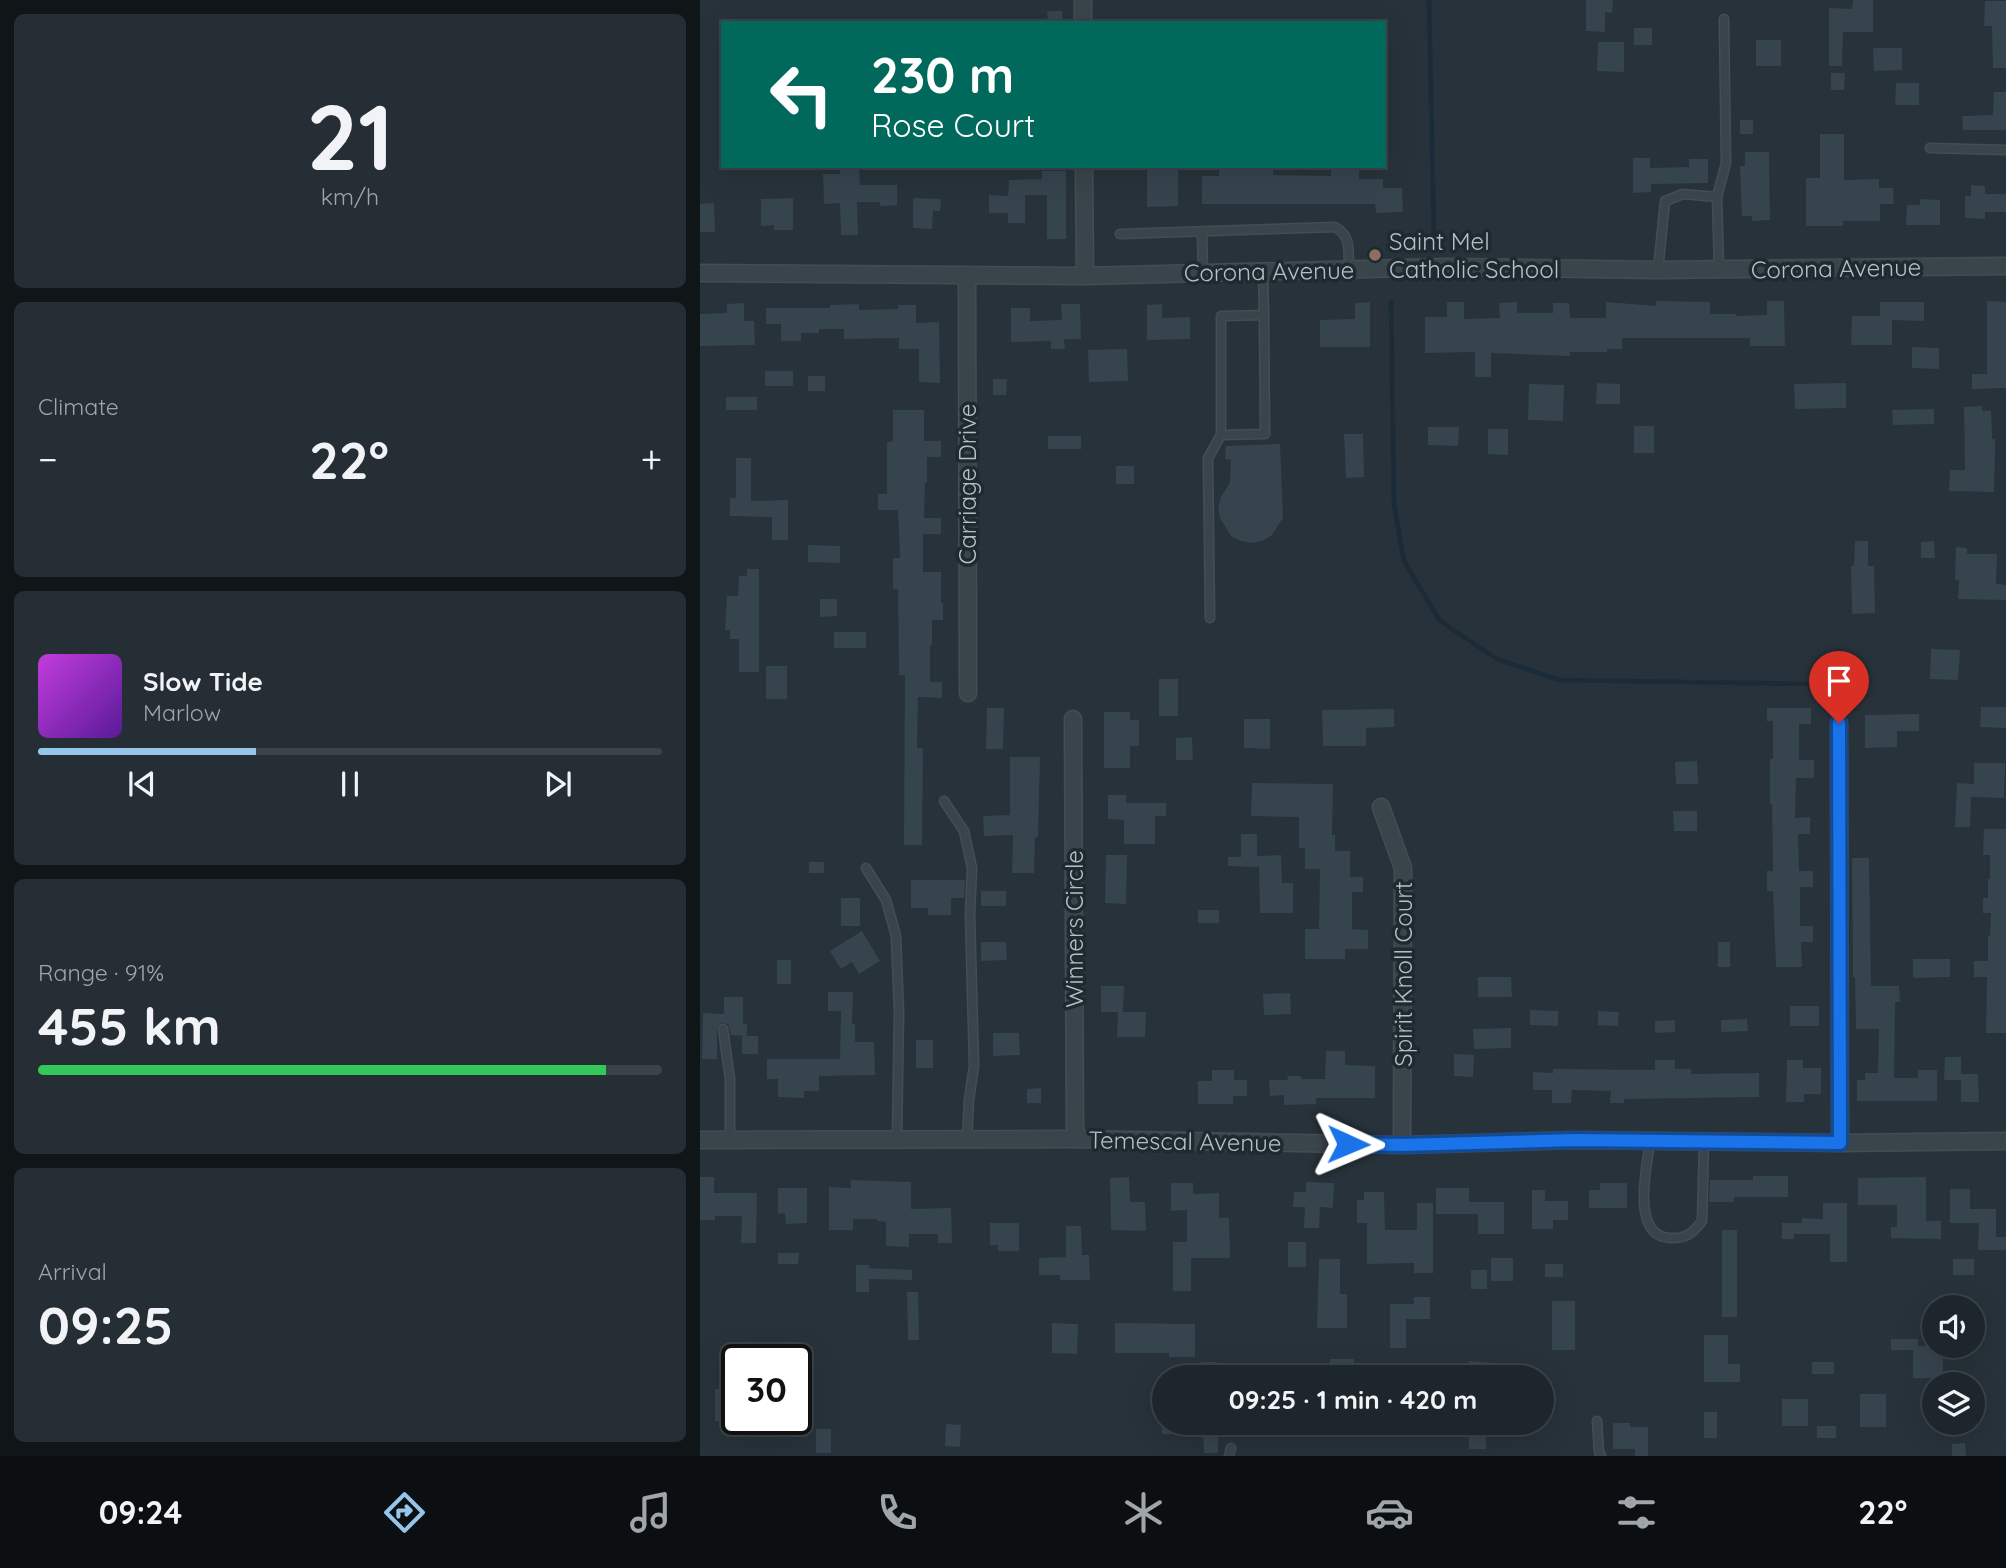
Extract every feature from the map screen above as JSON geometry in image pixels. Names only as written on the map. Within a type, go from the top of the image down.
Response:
[{"type":"street","points":[[1083,0],[1083,21]]},
{"type":"street","points":[[1084,168],[1085,276]]},
{"type":"street","name":"Corona Avenue","points":[[700,273],[1085,276],[1447,267],[1658,270],[2006,266]]},
{"type":"street","name":"Carriage Drive","points":[[967,275],[968,693]]},
{"type":"street","name":"Winners Circle","points":[[1073,719],[1075,1139]]},
{"type":"street","points":[[1839,723],[1840,1143]]},
{"type":"street","name":"Spirit Knoll Court","points":[[1381,807],[1404,868],[1402,1145]]},
{"type":"street","name":"Temescal Avenue","points":[[700,1140],[1075,1139],[1402,1145],[1575,1140],[1840,1143],[2006,1141]]},
{"type":"lane","points":[[1719,269],[1717,197],[1726,163],[1724,19]]},
{"type":"lane","points":[[1930,148],[2006,150]]},
{"type":"lane","points":[[1658,270],[1665,201],[1683,194],[1717,197]]},
{"type":"lane","points":[[1120,234],[1335,227],[1343,231],[1348,239],[1349,269]]},
{"type":"lane","points":[[1202,231],[1203,273]]},
{"type":"lane","points":[[1221,435],[1265,434],[1263,271]]},
{"type":"lane","points":[[1210,618],[1208,458],[1221,435],[1221,317],[1264,316]]},
{"type":"lane","points":[[944,801],[964,831],[972,868],[970,915],[974,1066],[967,1140]]},
{"type":"lane","points":[[866,868],[886,900],[896,936],[899,1012],[897,1140]]},
{"type":"lane","points":[[723,1029],[730,1079],[730,1140]]},
{"type":"lane","points":[[1650,1141],[1643,1210],[1646,1222],[1665,1238],[1689,1236],[1702,1221],[1704,1142]]},
{"type":"lane","points":[[1597,1421],[1601,1456]]},
{"type":"building","points":[[1586,0],[1613,0],[1612,13],[1605,12],[1605,32],[1586,31]]},
{"type":"building","points":[[1853,0],[1873,0],[1873,32],[1843,32],[1842,66],[1829,66],[1829,8],[1852,9]]},
{"type":"building","points":[[1985,1],[2006,1],[2006,68],[1993,68],[1992,26],[1984,26]]},
{"type":"building","points":[[1047,11],[1062,11],[1063,21],[1048,21]]},
{"type":"building","points":[[1634,28],[1652,28],[1652,45],[1634,45]]},
{"type":"building","points":[[1756,40],[1781,40],[1781,66],[1756,66]]},
{"type":"building","points":[[1598,42],[1624,42],[1624,72],[1597,71]]},
{"type":"building","points":[[1873,48],[1902,48],[1902,70],[1874,71]]},
{"type":"building","points":[[1831,73],[1845,73],[1844,90],[1831,90]]},
{"type":"building","points":[[1896,83],[1919,83],[1919,105],[1895,105]]},
{"type":"building","points":[[1994,92],[2006,92],[2006,130],[1963,130],[1962,116],[1993,115]]},
{"type":"building","points":[[1740,120],[1753,120],[1753,134],[1740,134]]},
{"type":"building","points":[[1820,134],[1844,134],[1844,180],[1879,179],[1879,188],[1893,188],[1894,204],[1880,204],[1880,221],[1843,221],[1843,226],[1806,226],[1806,178],[1820,178]]},
{"type":"building","points":[[1745,152],[1769,152],[1770,220],[1752,221],[1752,216],[1742,216],[1740,166],[1745,166]]},
{"type":"building","points":[[1633,158],[1650,158],[1650,168],[1689,167],[1689,159],[1708,159],[1708,183],[1651,184],[1651,192],[1633,193]]},
{"type":"building","points":[[840,168],[859,168],[860,185],[897,185],[897,205],[880,206],[880,202],[857,202],[858,235],[841,235],[840,203],[824,204],[823,174],[840,174]]},
{"type":"building","points":[[1147,168],[1178,168],[1178,206],[1147,207]]},
{"type":"building","points":[[1219,168],[1273,168],[1273,175],[1331,176],[1331,168],[1359,168],[1359,179],[1383,179],[1383,188],[1402,188],[1403,212],[1376,213],[1375,204],[1202,204],[1202,176],[1219,176]]},
{"type":"building","points":[[1042,171],[1066,171],[1066,239],[1047,239],[1047,195],[1025,195],[1025,223],[1008,223],[1008,213],[989,213],[989,195],[1008,196],[1009,180],[1042,179]]},
{"type":"building","points":[[1971,185],[1985,186],[1985,194],[2006,194],[2006,212],[1985,212],[1985,219],[1965,218],[1965,196],[1971,196]]},
{"type":"building","points":[[793,198],[793,230],[774,230],[774,225],[761,226],[761,199]]},
{"type":"building","points":[[913,198],[941,199],[940,211],[933,211],[932,229],[913,228]]},
{"type":"building","points":[[1920,199],[1940,200],[1940,225],[1906,225],[1907,205],[1920,205]]},
{"type":"building","points":[[714,203],[715,232],[700,232],[700,204]]},
{"type":"building","points":[[1656,301],[1710,302],[1710,314],[1736,316],[1767,315],[1767,301],[1784,301],[1785,346],[1750,346],[1750,338],[1622,338],[1622,349],[1607,349],[1607,352],[1570,352],[1570,356],[1491,353],[1491,377],[1475,377],[1475,352],[1425,353],[1425,317],[1447,317],[1447,302],[1464,302],[1464,319],[1500,318],[1499,303],[1517,302],[1517,313],[1553,313],[1553,303],[1569,303],[1570,318],[1606,318],[1606,302],[1656,306]]},
{"type":"building","points":[[1987,301],[2006,302],[2006,388],[1972,389],[1972,374],[1987,374]]},
{"type":"building","points":[[1370,302],[1370,347],[1320,347],[1320,320],[1355,319],[1355,303]]},
{"type":"building","points":[[1880,302],[1924,302],[1924,321],[1892,320],[1892,345],[1851,345],[1852,316],[1880,316]]},
{"type":"building","points":[[744,303],[744,321],[754,321],[755,345],[700,346],[700,314],[727,313],[727,304]]},
{"type":"building","points":[[859,304],[859,310],[898,309],[898,305],[916,305],[916,323],[939,322],[940,383],[919,382],[919,349],[899,349],[899,338],[844,339],[844,329],[819,329],[819,333],[801,333],[801,341],[781,341],[781,324],[766,324],[766,308],[830,308],[830,305]]},
{"type":"building","points":[[1061,304],[1080,304],[1081,339],[1064,339],[1065,349],[1051,349],[1051,341],[1011,342],[1011,308],[1030,308],[1030,321],[1062,320]]},
{"type":"building","points":[[1162,304],[1162,318],[1190,317],[1190,339],[1147,340],[1147,305]]},
{"type":"building","points":[[1912,347],[1939,348],[1939,369],[1912,368]]},
{"type":"building","points":[[1127,349],[1128,381],[1089,382],[1088,350]]},
{"type":"building","points":[[765,371],[793,371],[793,386],[765,386]]},
{"type":"building","points":[[808,376],[825,376],[825,391],[808,391]]},
{"type":"building","points":[[993,379],[1007,379],[1006,395],[993,395]]},
{"type":"building","points":[[1597,383],[1620,384],[1620,404],[1596,404]]},
{"type":"building","points":[[1846,383],[1846,408],[1795,409],[1794,384]]},
{"type":"building","points":[[1529,384],[1564,385],[1563,421],[1528,420]]},
{"type":"building","points":[[726,397],[757,397],[757,410],[726,410]]},
{"type":"building","points":[[1982,406],[1982,411],[1991,410],[1992,439],[1995,439],[1994,492],[1949,491],[1950,470],[1965,470],[1964,407]]},
{"type":"building","points":[[1934,409],[1934,424],[1893,425],[1892,410]]},
{"type":"building","points":[[893,410],[924,410],[924,441],[941,441],[941,457],[927,457],[927,483],[925,482],[924,518],[941,518],[941,534],[923,534],[923,572],[941,572],[943,620],[932,620],[930,645],[930,682],[942,682],[942,698],[918,697],[917,748],[923,748],[922,845],[904,845],[905,675],[899,675],[898,589],[893,589],[893,558],[900,558],[898,510],[878,510],[878,494],[887,494],[887,442],[893,441]]},
{"type":"building","points":[[1634,426],[1654,426],[1654,453],[1634,453]]},
{"type":"building","points":[[1428,427],[1459,427],[1458,446],[1428,445]]},
{"type":"building","points":[[1488,429],[1508,429],[1508,455],[1488,454]]},
{"type":"building","points":[[1344,434],[1363,434],[1364,477],[1346,478]]},
{"type":"building","points":[[1048,436],[1081,436],[1081,449],[1048,449]]},
{"type":"building","points":[[1280,444],[1283,518],[1271,536],[1262,541],[1241,541],[1231,536],[1220,518],[1218,508],[1230,482],[1231,460],[1225,459],[1226,446]]},
{"type":"building","points":[[736,458],[751,458],[751,501],[788,500],[788,540],[772,540],[772,517],[730,516],[730,498],[736,498]]},
{"type":"building","points":[[1116,466],[1134,466],[1134,484],[1116,484]]},
{"type":"building","points":[[1855,541],[1868,541],[1868,566],[1874,566],[1875,613],[1852,614],[1851,566],[1854,566]]},
{"type":"building","points":[[1934,541],[1935,558],[1921,558],[1921,542]]},
{"type":"building","points":[[808,545],[840,546],[840,563],[808,562]]},
{"type":"building","points":[[1956,547],[1967,548],[1967,554],[1997,554],[1996,584],[2006,585],[2006,600],[1958,599],[1959,580],[1955,580]]},
{"type":"building","points":[[747,569],[759,569],[759,672],[739,672],[739,639],[730,639],[730,630],[725,630],[727,596],[738,596],[739,576],[747,576]]},
{"type":"building","points":[[820,599],[837,599],[837,616],[820,617]]},
{"type":"building","points":[[834,632],[866,632],[866,648],[834,648]]},
{"type":"building","points":[[1931,649],[1960,650],[1958,680],[1930,679]]},
{"type":"building","points":[[766,666],[787,666],[787,699],[766,699]]},
{"type":"building","points":[[1159,679],[1178,679],[1178,716],[1159,716]]},
{"type":"building","points":[[1981,707],[2006,707],[2006,728],[1980,727]]},
{"type":"building","points":[[987,708],[1004,708],[1003,749],[986,749]]},
{"type":"building","points":[[1767,708],[1811,708],[1811,724],[1799,724],[1799,760],[1814,760],[1814,778],[1796,778],[1795,818],[1810,817],[1810,834],[1798,834],[1799,871],[1813,871],[1813,887],[1800,887],[1800,926],[1813,926],[1813,942],[1801,942],[1802,967],[1776,967],[1773,891],[1767,891],[1767,871],[1773,871],[1770,759],[1773,759],[1773,721],[1767,721]]},
{"type":"building","points":[[1394,709],[1394,727],[1366,728],[1366,746],[1323,746],[1322,710]]},
{"type":"building","points":[[1104,712],[1130,712],[1130,720],[1139,720],[1139,746],[1130,746],[1130,768],[1104,768]]},
{"type":"building","points":[[1919,714],[1919,731],[1897,731],[1897,747],[1865,748],[1865,715]]},
{"type":"building","points":[[1244,719],[1270,719],[1270,749],[1244,748]]},
{"type":"building","points":[[1192,737],[1193,760],[1176,760],[1176,738]]},
{"type":"building","points":[[1010,757],[1040,757],[1038,837],[1035,837],[1034,873],[1012,873],[1013,835],[984,836],[983,816],[1010,815]]},
{"type":"building","points":[[1697,761],[1698,784],[1676,784],[1675,762]]},
{"type":"building","points":[[1974,763],[2005,763],[2004,798],[1971,797],[1970,827],[1955,827],[1957,783],[1974,784]]},
{"type":"building","points":[[1252,783],[1333,784],[1332,835],[1335,835],[1335,851],[1350,851],[1350,877],[1363,877],[1363,892],[1352,892],[1352,929],[1368,930],[1368,949],[1345,949],[1345,959],[1305,959],[1305,929],[1319,929],[1320,869],[1305,869],[1305,848],[1299,848],[1299,817],[1251,816]]},
{"type":"building","points":[[1108,795],[1126,795],[1126,803],[1166,803],[1166,816],[1155,816],[1155,844],[1124,844],[1124,820],[1108,819]]},
{"type":"building","points":[[1673,811],[1697,811],[1697,831],[1674,831]]},
{"type":"building","points":[[1984,829],[2006,829],[2006,1033],[1986,1033],[1987,977],[1974,977],[1974,961],[1988,961],[1990,936],[1991,913],[1983,913],[1983,898],[1988,898],[1990,879],[1990,855],[1983,855]]},
{"type":"building","points":[[1241,834],[1257,834],[1257,856],[1281,855],[1282,883],[1293,883],[1293,913],[1260,913],[1259,867],[1228,866],[1228,857],[1241,857]]},
{"type":"building","points":[[1106,855],[1127,855],[1126,904],[1105,903]]},
{"type":"building","points":[[1852,858],[1869,858],[1871,986],[1899,986],[1900,1002],[1895,1002],[1894,1078],[1918,1078],[1918,1070],[1937,1070],[1937,1101],[1857,1101],[1857,1080],[1865,1080],[1865,1073],[1878,1073],[1879,1029],[1856,1029]]},
{"type":"building","points":[[809,862],[824,862],[824,873],[809,873]]},
{"type":"building","points":[[911,880],[965,880],[964,898],[951,898],[951,915],[928,915],[928,908],[911,908]]},
{"type":"building","points":[[981,891],[1006,891],[1006,906],[981,906]]},
{"type":"building","points":[[841,898],[860,898],[860,926],[841,926]]},
{"type":"building","points":[[1198,910],[1219,910],[1219,923],[1198,923]]},
{"type":"building","points":[[862,931],[880,961],[859,974],[852,962],[841,969],[830,951]]},
{"type":"building","points":[[981,942],[1006,942],[1007,960],[981,961]]},
{"type":"building","points":[[1718,942],[1730,942],[1730,967],[1718,967]]},
{"type":"building","points":[[1913,959],[1950,959],[1950,977],[1913,978]]},
{"type":"building","points":[[777,960],[791,960],[791,984],[777,984]]},
{"type":"building","points":[[1478,977],[1511,977],[1512,997],[1478,997]]},
{"type":"building","points":[[1101,986],[1124,986],[1123,1012],[1146,1012],[1145,1037],[1117,1037],[1118,1012],[1101,1012]]},
{"type":"building","points":[[828,992],[853,992],[852,1024],[855,1024],[855,1042],[874,1042],[875,1075],[819,1076],[819,1091],[804,1091],[804,1098],[778,1097],[778,1079],[767,1079],[767,1059],[840,1059],[841,1011],[828,1011]]},
{"type":"building","points":[[1290,993],[1291,1014],[1264,1015],[1263,994]]},
{"type":"building","points":[[724,997],[743,997],[743,1024],[747,1024],[747,1036],[731,1035],[728,1024],[720,1023],[717,1029],[717,1059],[702,1059],[703,1013],[724,1014]]},
{"type":"building","points":[[1790,1006],[1819,1006],[1819,1026],[1790,1026]]},
{"type":"building","points":[[1530,1010],[1558,1011],[1558,1026],[1530,1025]]},
{"type":"building","points":[[1598,1011],[1619,1012],[1618,1026],[1598,1025]]},
{"type":"building","points":[[1747,1019],[1748,1031],[1721,1032],[1721,1020]]},
{"type":"building","points":[[1675,1020],[1675,1032],[1655,1033],[1655,1021]]},
{"type":"building","points":[[1511,1028],[1511,1048],[1474,1049],[1473,1029]]},
{"type":"building","points":[[993,1033],[1019,1033],[1020,1055],[993,1056]]},
{"type":"building","points":[[742,1036],[758,1036],[758,1054],[742,1054]]},
{"type":"building","points":[[916,1040],[933,1040],[933,1068],[916,1068]]},
{"type":"building","points":[[1326,1051],[1345,1051],[1345,1065],[1375,1066],[1375,1098],[1316,1098],[1316,1104],[1284,1105],[1284,1095],[1270,1096],[1269,1080],[1288,1080],[1287,1076],[1325,1079]]},
{"type":"building","points":[[1454,1054],[1474,1055],[1473,1077],[1454,1076]]},
{"type":"building","points":[[1945,1057],[1961,1057],[1961,1074],[1978,1074],[1979,1102],[1961,1102],[1961,1080],[1944,1080]]},
{"type":"building","points":[[1655,1060],[1675,1060],[1675,1069],[1691,1069],[1691,1074],[1759,1073],[1759,1097],[1624,1099],[1624,1103],[1610,1103],[1611,1091],[1572,1090],[1571,1103],[1552,1103],[1552,1090],[1533,1090],[1533,1072],[1553,1073],[1553,1069],[1655,1070]]},
{"type":"building","points":[[1787,1060],[1803,1060],[1803,1068],[1821,1068],[1821,1094],[1804,1094],[1804,1102],[1786,1102]]},
{"type":"building","points":[[1212,1070],[1234,1070],[1234,1080],[1247,1080],[1247,1096],[1233,1096],[1233,1104],[1198,1104],[1198,1081],[1212,1081]]},
{"type":"building","points":[[1041,1088],[1041,1103],[1027,1103],[1027,1089]]},
{"type":"building","points":[[1753,1176],[1788,1176],[1788,1197],[1734,1197],[1734,1202],[1709,1202],[1710,1180],[1753,1180]]},
{"type":"building","points":[[700,1177],[714,1177],[714,1193],[757,1193],[756,1243],[741,1243],[742,1216],[715,1216],[715,1220],[700,1220]]},
{"type":"building","points":[[1129,1177],[1130,1202],[1145,1202],[1146,1231],[1111,1230],[1110,1178]]},
{"type":"building","points":[[1926,1177],[1926,1221],[1941,1221],[1941,1239],[1891,1238],[1891,1227],[1897,1227],[1897,1205],[1858,1205],[1858,1178]]},
{"type":"building","points":[[851,1180],[911,1182],[911,1209],[951,1208],[952,1243],[938,1243],[938,1234],[909,1234],[909,1247],[886,1246],[886,1222],[877,1219],[853,1219],[853,1230],[829,1230],[829,1187],[851,1188]]},
{"type":"building","points":[[1306,1182],[1334,1183],[1333,1208],[1320,1207],[1319,1228],[1304,1228],[1305,1207],[1293,1207],[1294,1192],[1306,1192]]},
{"type":"building","points":[[1171,1183],[1193,1183],[1193,1194],[1219,1193],[1219,1218],[1229,1218],[1230,1258],[1191,1258],[1191,1291],[1173,1291],[1173,1242],[1187,1242],[1187,1210],[1171,1211]]},
{"type":"building","points":[[1600,1183],[1627,1183],[1627,1208],[1589,1208],[1589,1190],[1600,1190]]},
{"type":"building","points":[[778,1188],[807,1188],[807,1223],[786,1224],[785,1213],[778,1214]]},
{"type":"building","points":[[1436,1188],[1469,1188],[1469,1202],[1504,1202],[1504,1234],[1478,1234],[1478,1214],[1436,1214]]},
{"type":"building","points":[[1950,1189],[1970,1189],[1970,1209],[1996,1209],[1996,1237],[2006,1237],[2006,1250],[1978,1250],[1979,1223],[1950,1223]]},
{"type":"building","points":[[1532,1190],[1545,1190],[1545,1201],[1568,1201],[1568,1220],[1553,1220],[1553,1229],[1532,1229]]},
{"type":"building","points":[[1364,1192],[1384,1192],[1385,1230],[1417,1230],[1417,1203],[1433,1203],[1433,1273],[1414,1273],[1414,1263],[1367,1264],[1367,1223],[1357,1223],[1357,1200],[1364,1200]]},
{"type":"building","points":[[1823,1203],[1847,1203],[1847,1262],[1830,1262],[1830,1234],[1794,1234],[1794,1239],[1782,1239],[1782,1223],[1802,1223],[1802,1218],[1823,1219]]},
{"type":"building","points":[[990,1223],[1019,1223],[1019,1251],[998,1251],[998,1245],[990,1245]]},
{"type":"building","points":[[1066,1226],[1081,1226],[1082,1255],[1089,1255],[1090,1280],[1060,1280],[1060,1275],[1039,1275],[1039,1258],[1066,1257]]},
{"type":"building","points":[[1722,1230],[1737,1230],[1737,1317],[1722,1317]]},
{"type":"building","points":[[1288,1242],[1306,1242],[1306,1267],[1288,1267]]},
{"type":"building","points":[[778,1253],[799,1253],[798,1264],[778,1264]]},
{"type":"building","points":[[1491,1258],[1513,1258],[1513,1281],[1491,1281]]},
{"type":"building","points":[[1319,1259],[1340,1259],[1340,1294],[1347,1294],[1347,1328],[1317,1328]]},
{"type":"building","points":[[1953,1259],[1974,1259],[1974,1275],[1953,1275]]},
{"type":"building","points":[[1545,1264],[1563,1264],[1563,1277],[1545,1277]]},
{"type":"building","points":[[856,1265],[912,1270],[912,1280],[869,1279],[869,1292],[856,1292]]},
{"type":"building","points":[[1471,1270],[1487,1270],[1487,1289],[1471,1289]]},
{"type":"building","points":[[907,1292],[918,1292],[919,1340],[908,1340]]},
{"type":"building","points":[[1414,1297],[1430,1297],[1430,1319],[1406,1319],[1406,1348],[1390,1348],[1390,1304],[1414,1304]]},
{"type":"building","points":[[1552,1301],[1575,1301],[1575,1350],[1552,1350]]},
{"type":"building","points":[[1052,1323],[1078,1324],[1077,1354],[1052,1353]]},
{"type":"building","points":[[1115,1323],[1195,1324],[1195,1357],[1169,1357],[1169,1353],[1115,1353]]},
{"type":"building","points":[[1704,1335],[1728,1335],[1728,1364],[1740,1364],[1740,1382],[1704,1382]]},
{"type":"building","points":[[1891,1339],[1918,1339],[1918,1346],[1922,1346],[1922,1358],[1943,1358],[1943,1372],[1922,1372],[1922,1378],[1913,1378],[1913,1350],[1891,1350]]},
{"type":"building","points":[[1330,1359],[1354,1359],[1354,1365],[1330,1365]]},
{"type":"building","points":[[1469,1361],[1507,1364],[1507,1365],[1469,1365]]},
{"type":"building","points":[[1201,1362],[1217,1362],[1217,1365],[1201,1365]]},
{"type":"building","points":[[1812,1362],[1834,1362],[1834,1374],[1812,1374]]},
{"type":"building","points":[[715,1389],[721,1389],[721,1421],[715,1421]]},
{"type":"building","points":[[1860,1394],[1886,1394],[1886,1427],[1860,1427]]},
{"type":"building","points":[[1782,1399],[1808,1399],[1808,1426],[1782,1426]]},
{"type":"building","points":[[1704,1412],[1717,1412],[1717,1438],[1704,1438]]},
{"type":"building","points":[[1613,1423],[1648,1427],[1648,1456],[1635,1456],[1635,1449],[1613,1449]]},
{"type":"building","points":[[946,1424],[961,1425],[960,1447],[945,1446]]},
{"type":"building","points":[[1817,1426],[1836,1426],[1836,1438],[1817,1438]]},
{"type":"building","points":[[816,1429],[831,1429],[831,1453],[816,1453]]},
{"type":"building","points":[[1203,1435],[1218,1435],[1218,1453],[1204,1453]]},
{"type":"building","points":[[1469,1435],[1486,1435],[1486,1449],[1469,1449]]},
{"type":"building","points":[[1965,1443],[1966,1456],[1952,1456],[1952,1444]]},
{"type":"waterway","points":[[1429,0],[1434,238]]},
{"type":"waterway","points":[[1391,302],[1394,504],[1404,561],[1440,621],[1497,659],[1559,680],[1815,684]]},
{"type":"place","name":"Saint Mel Catholic School","points":[[1375,255]]},
{"type":"route","points":[[1348,1144],[1575,1140],[1840,1143],[1839,723]]}]
